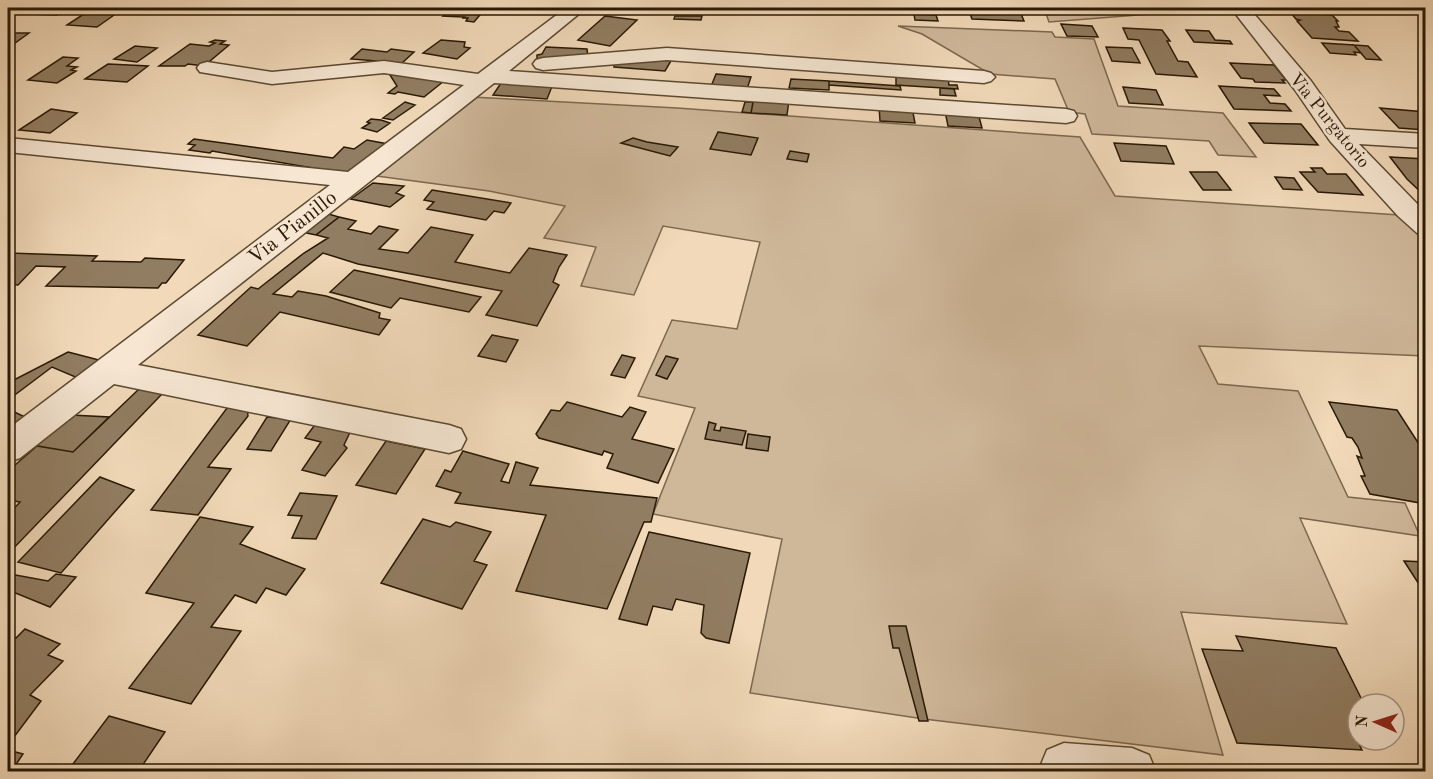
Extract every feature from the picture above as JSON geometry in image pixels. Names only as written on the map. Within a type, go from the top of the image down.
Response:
[{"type":"street","name":"Via Pianillo","points":[[8,448],[577,8]]},
{"type":"street","name":"Via Purgatorio","points":[[1240,8],[1304,86],[1338,136],[1425,227]]},
{"type":"street","points":[[491,73],[540,64],[667,54],[984,77]]},
{"type":"street","points":[[207,68],[272,78],[384,67],[1066,116]]},
{"type":"street","points":[[1338,136],[1425,141]]},
{"type":"street","points":[[8,145],[352,180]]},
{"type":"street","points":[[107,371],[449,439]]},
{"type":"street","points":[[1064,766],[1132,771]]},
{"type":"shaded area","points":[[1044,8],[1228,8],[1049,22]]},
{"type":"shaded area","points":[[898,26],[1052,32],[1055,37],[1094,39],[1118,106],[1223,113],[1256,157],[1218,155],[1209,141],[1092,134],[1085,114],[1069,112],[1055,79],[990,74],[922,34]]},
{"type":"shaded area","points":[[471,97],[677,108],[1080,137],[1115,196],[1399,215],[1425,239],[1425,356],[1199,346],[1218,384],[1298,391],[1348,497],[1405,503],[1420,536],[1300,518],[1347,624],[1181,612],[1223,755],[924,719],[750,693],[782,539],[653,514],[695,408],[638,396],[672,320],[737,329],[760,242],[663,226],[634,295],[581,286],[596,247],[544,238],[565,206],[489,191],[369,175]]},
{"type":"building","points":[[40,8],[68,8],[57,15],[30,14]]},
{"type":"building","points":[[93,8],[124,8],[97,27],[67,25]]},
{"type":"building","points":[[224,8],[219,12],[187,9]]},
{"type":"building","points":[[448,8],[491,8],[485,9],[474,22],[466,21],[468,18],[462,18],[464,17],[443,16],[449,11],[445,10]]},
{"type":"building","points":[[788,8],[870,8],[871,12]]},
{"type":"building","points":[[888,8],[935,8],[936,15],[889,13]]},
{"type":"building","points":[[968,8],[1019,9],[1024,21],[972,19]]},
{"type":"building","points":[[1291,13],[1332,15],[1338,21],[1336,21],[1339,27],[1335,27],[1339,31],[1349,32],[1358,41],[1312,38],[1297,21],[1300,20]]},
{"type":"building","points":[[914,14],[936,15],[938,21],[915,20]]},
{"type":"building","points":[[605,16],[637,20],[610,46],[578,40]]},
{"type":"building","points":[[675,16],[702,16],[701,20],[674,19]]},
{"type":"building","points":[[1061,24],[1092,26],[1098,37],[1067,36]]},
{"type":"building","points":[[1123,28],[1162,30],[1170,41],[1167,41],[1178,61],[1188,62],[1197,77],[1156,74],[1139,40],[1128,39]]},
{"type":"building","points":[[1186,30],[1209,31],[1215,40],[1230,41],[1232,44],[1194,42]]},
{"type":"building","points":[[8,33],[29,33],[8,48]]},
{"type":"building","points":[[441,40],[465,42],[464,47],[470,48],[457,59],[423,53]]},
{"type":"building","points":[[225,41],[220,44],[229,45],[204,66],[188,64],[159,66],[190,44],[209,46],[215,43],[210,42]]},
{"type":"building","points":[[1322,43],[1354,45],[1361,53],[1354,52],[1356,55],[1330,53]]},
{"type":"building","points":[[1354,45],[1368,46],[1381,60],[1366,59]]},
{"type":"building","points":[[135,46],[157,48],[137,62],[114,59]]},
{"type":"building","points":[[546,47],[587,49],[588,57],[537,61],[537,55],[542,54]]},
{"type":"building","points":[[1106,47],[1132,48],[1140,63],[1112,61]]},
{"type":"building","points":[[362,49],[414,52],[402,63],[351,59]]},
{"type":"building","points":[[63,57],[78,58],[67,66],[77,67],[71,70],[76,71],[57,83],[28,80]]},
{"type":"building","points":[[672,59],[665,71],[614,67],[614,61]]},
{"type":"building","points":[[1230,63],[1274,65],[1286,80],[1282,80],[1285,83],[1255,82],[1253,79],[1241,78]]},
{"type":"building","points":[[108,64],[148,66],[127,82],[85,79]]},
{"type":"building","points":[[406,72],[444,81],[424,97],[398,92],[388,93],[397,86],[390,75]]},
{"type":"building","points":[[716,74],[751,77],[746,92],[710,89]]},
{"type":"building","points":[[896,74],[948,79],[949,85],[957,85],[958,89],[896,85]]},
{"type":"building","points":[[791,79],[829,81],[829,90],[789,88]]},
{"type":"building","points":[[503,80],[553,84],[547,99],[493,95]]},
{"type":"building","points":[[829,81],[900,86],[901,90],[829,85]]},
{"type":"building","points":[[1219,86],[1274,89],[1280,96],[1264,95],[1270,103],[1285,104],[1291,111],[1234,109]]},
{"type":"building","points":[[1123,87],[1156,90],[1163,105],[1129,103]]},
{"type":"building","points":[[940,88],[954,89],[956,96],[940,95]]},
{"type":"building","points":[[754,97],[789,100],[787,115],[751,113]]},
{"type":"building","points":[[405,102],[415,105],[393,120],[383,118]]},
{"type":"building","points":[[745,102],[753,102],[751,113],[742,112]]},
{"type":"building","points":[[879,106],[912,108],[915,123],[880,121]]},
{"type":"building","points":[[1380,108],[1426,112],[1426,130],[1399,128]]},
{"type":"building","points":[[51,109],[77,113],[50,133],[19,130]]},
{"type":"building","points":[[945,111],[978,113],[982,128],[948,126]]},
{"type":"building","points":[[371,119],[390,123],[377,132],[362,128],[370,123],[367,122]]},
{"type":"building","points":[[1249,123],[1301,124],[1318,145],[1264,143]]},
{"type":"building","points":[[718,132],[758,138],[751,155],[710,149]]},
{"type":"building","points":[[633,138],[678,147],[670,156],[621,143]]},
{"type":"building","points":[[194,139],[333,158],[344,147],[354,149],[367,140],[388,144],[348,174],[212,151],[210,153],[189,150],[195,145],[188,144]]},
{"type":"building","points":[[1114,143],[1166,146],[1174,164],[1121,161]]},
{"type":"building","points":[[790,151],[809,154],[807,162],[787,159]]},
{"type":"building","points":[[1390,157],[1426,159],[1426,197],[1407,179]]},
{"type":"building","points":[[1311,168],[1322,168],[1327,174],[1346,174],[1363,195],[1318,192],[1300,172],[1315,172]]},
{"type":"building","points":[[1190,172],[1217,172],[1231,190],[1203,190]]},
{"type":"building","points":[[1275,177],[1294,178],[1302,190],[1283,189]]},
{"type":"building","points":[[373,183],[404,186],[396,193],[404,196],[390,207],[351,199]]},
{"type":"building","points":[[432,190],[511,203],[504,213],[494,211],[486,220],[427,209],[434,202],[424,200]]},
{"type":"building","points":[[325,213],[339,217],[316,235],[302,232]]},
{"type":"building","points":[[339,217],[356,221],[348,229],[371,234],[379,226],[398,230],[379,249],[408,253],[431,227],[473,235],[455,262],[510,273],[529,248],[567,255],[553,282],[559,285],[537,326],[486,315],[502,291],[358,264],[323,253],[273,294],[292,297],[298,291],[326,296],[380,313],[379,318],[390,320],[379,335],[280,312],[247,346],[198,335],[251,287],[258,289],[304,253],[328,238],[316,235]]},
{"type":"building","points":[[8,253],[97,256],[92,261],[141,262],[145,258],[184,260],[166,283],[162,283],[158,288],[46,286],[65,267],[36,266],[18,285],[8,284]]},
{"type":"building","points":[[354,270],[481,297],[469,312],[400,298],[391,308],[330,292]]},
{"type":"building","points":[[492,335],[518,340],[506,362],[478,356]]},
{"type":"building","points":[[68,352],[103,361],[80,379],[52,367],[8,400],[8,383]]},
{"type":"building","points":[[622,355],[635,358],[625,378],[611,375]]},
{"type":"building","points":[[666,356],[678,359],[667,379],[656,375]]},
{"type":"building","points":[[139,389],[162,394],[8,554],[8,515],[20,502],[8,500],[8,471],[37,446],[73,452]]},
{"type":"building","points":[[567,402],[622,417],[630,407],[646,412],[632,439],[674,449],[658,483],[607,468],[613,454],[604,451],[602,455],[539,438],[536,434],[551,410],[560,411]]},
{"type":"building","points":[[1329,402],[1397,410],[1426,455],[1426,514],[1420,503],[1370,494],[1361,476],[1365,476],[1357,456],[1362,458],[1358,447],[1352,438],[1347,437]]},
{"type":"building","points":[[235,404],[247,407],[248,416],[208,467],[231,469],[198,515],[151,510],[227,408]]},
{"type":"building","points":[[8,409],[27,418],[8,433]]},
{"type":"building","points":[[71,415],[109,417],[73,452],[32,445]]},
{"type":"building","points":[[267,417],[291,419],[271,451],[247,449]]},
{"type":"building","points":[[317,422],[352,428],[344,445],[347,448],[325,476],[302,470],[321,442],[305,438]]},
{"type":"building","points":[[709,422],[716,424],[714,430],[720,431],[721,427],[746,431],[742,445],[705,439]]},
{"type":"building","points":[[748,434],[770,437],[768,451],[746,448]]},
{"type":"building","points":[[386,441],[425,449],[396,494],[356,485]]},
{"type":"building","points":[[463,451],[509,464],[501,481],[509,483],[516,462],[538,468],[530,485],[657,498],[651,522],[644,522],[607,609],[516,591],[546,515],[455,503],[461,493],[436,486],[445,470],[451,472]]},
{"type":"building","points":[[100,477],[134,490],[61,573],[18,562]]},
{"type":"building","points":[[300,493],[337,496],[316,539],[292,538],[302,516],[288,515]]},
{"type":"building","points":[[200,517],[253,527],[240,544],[305,569],[286,595],[266,588],[256,603],[235,595],[211,627],[241,631],[191,704],[129,688],[194,603],[146,593]]},
{"type":"building","points":[[423,519],[450,527],[456,522],[491,532],[474,561],[487,565],[462,609],[381,583]]},
{"type":"building","points":[[649,532],[750,553],[729,643],[706,638],[701,633],[704,605],[676,599],[672,610],[653,606],[647,625],[619,619]]},
{"type":"building","points":[[1404,561],[1426,562],[1426,592],[1424,592]]},
{"type":"building","points":[[10,574],[48,581],[56,574],[76,577],[50,607],[8,590]]},
{"type":"building","points":[[889,626],[906,626],[928,721],[919,721],[899,648],[893,648]]},
{"type":"building","points":[[25,629],[60,644],[48,655],[63,661],[30,695],[41,701],[8,745],[8,633],[16,638]]},
{"type":"building","points":[[1236,636],[1336,648],[1358,692],[1346,692],[1346,749],[1237,743],[1202,649],[1243,651]]},
{"type":"building","points":[[109,716],[165,732],[138,772],[67,772]]},
{"type":"building","points":[[8,750],[23,754],[11,772],[8,772]]}]
